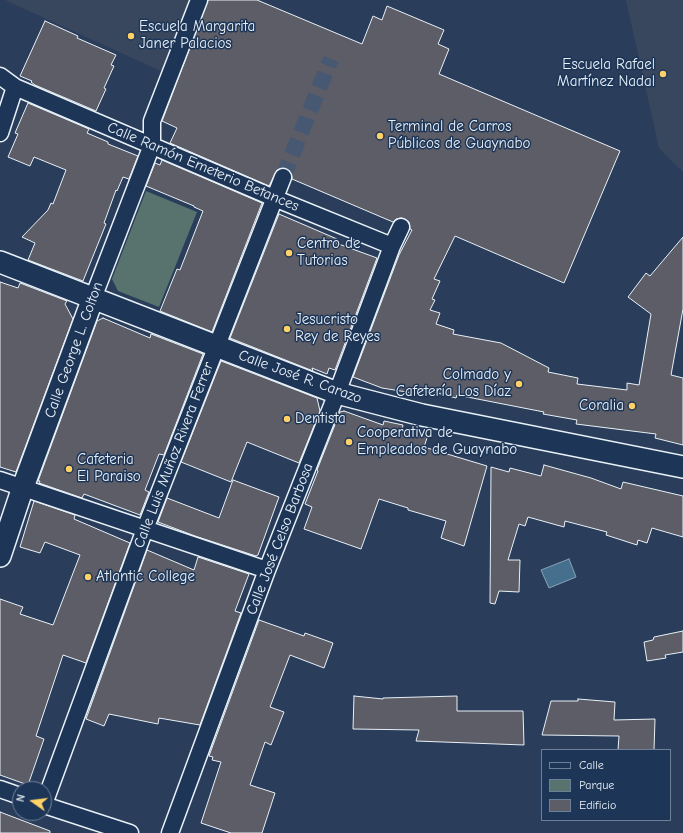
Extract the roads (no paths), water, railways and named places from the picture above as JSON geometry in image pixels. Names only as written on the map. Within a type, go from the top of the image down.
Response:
[{"type":"street","points":[[152,145],[152,121],[200,0]]},
{"type":"street","name":"Calle Ramón Emeterio Betances","points":[[0,76],[15,87],[274,198],[392,246]]},
{"type":"street","points":[[0,133],[15,87]]},
{"type":"street","name":"Calle George L. Colton","points":[[0,556],[23,487],[93,298],[152,145]]},
{"type":"street","name":"Calle Luis Muñoz Rivera Ferrer","points":[[52,782],[145,528],[283,176]]},
{"type":"street","name":"Calle José Celso Barbosa","points":[[170,833],[267,570],[337,393],[392,246],[401,227]]},
{"type":"street","name":"Calle José R. Carazo","points":[[0,262],[337,393],[422,415],[683,467]]},
{"type":"street","points":[[0,480],[267,570]]},
{"type":"street","points":[[0,789],[12,793]]},
{"type":"street","points":[[52,807],[130,833]]},
{"type":"tunnel","points":[[283,177],[331,59]]},
{"type":"place","name":"Escuela Margarita Janer Palacios","points":[[131,36]]},
{"type":"place","name":"Escuela Rafael Martínez Nadal","points":[[663,74]]},
{"type":"place","name":"Terminal de Carros Públicos de Guaynabo","points":[[380,136]]},
{"type":"place","name":"Centro de Tutorias","points":[[289,253]]},
{"type":"place","name":"Jesucristo Rey de Reyes","points":[[287,329]]},
{"type":"place","name":"Colmado y Cafetería Los Díaz","points":[[519,384]]},
{"type":"place","name":"Coralia","points":[[632,406]]},
{"type":"place","name":"Dentista","points":[[287,419]]},
{"type":"place","name":"Cooperativa de Empleados de Guaynabo","points":[[349,442]]},
{"type":"place","name":"Cafeteria El Paraiso","points":[[69,469]]},
{"type":"place","name":"Atlantic College","points":[[88,577]]}]
